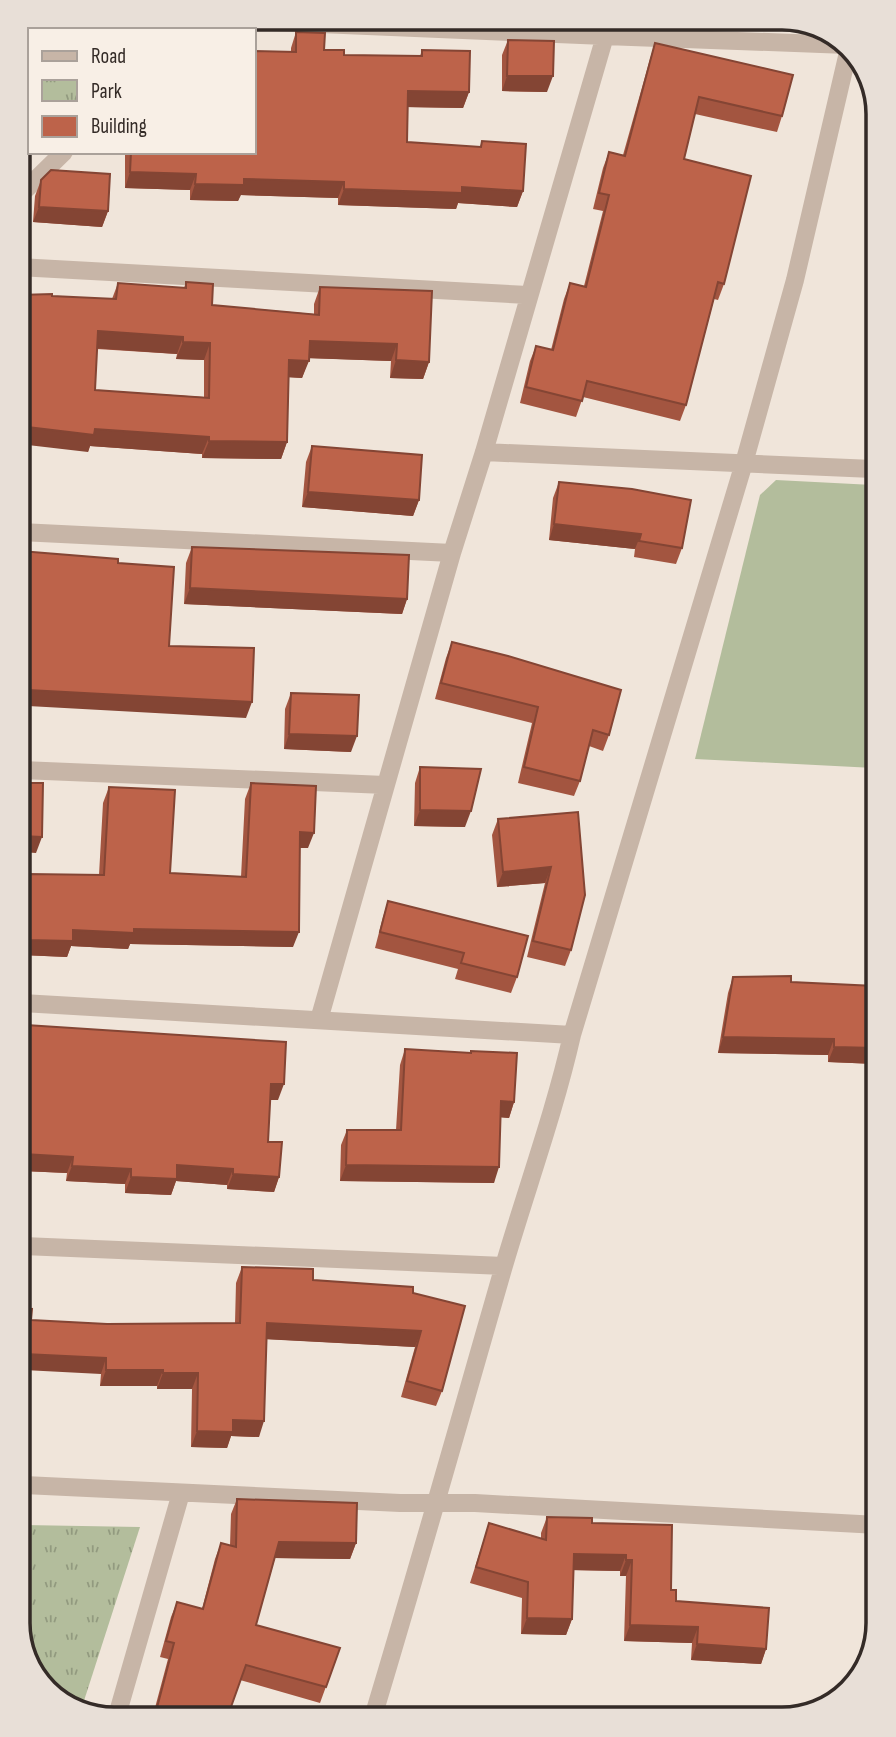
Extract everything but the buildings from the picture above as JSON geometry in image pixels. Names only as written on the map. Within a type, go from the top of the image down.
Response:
[{"type":"street","points":[[462,30],[833,46]]},
{"type":"street","points":[[319,1020],[452,553],[484,453],[605,36]]},
{"type":"street","points":[[376,1707],[504,1266],[560,1089],[572,1035],[744,463],[795,280],[845,58]]},
{"type":"street","points":[[30,185],[62,154]]},
{"type":"street","points":[[30,268],[528,295]]},
{"type":"street","points":[[484,453],[866,469]]},
{"type":"street","points":[[30,533],[452,553]]},
{"type":"street","points":[[30,770],[385,785]]},
{"type":"street","points":[[30,1003],[572,1035]]},
{"type":"street","points":[[30,1246],[504,1266]]},
{"type":"street","points":[[30,1485],[437,1504],[475,1503],[866,1524]]},
{"type":"street","points":[[119,1707],[181,1493]]},
{"type":"green space","points":[[776,480],[866,485],[866,768],[695,759],[760,495]]},
{"type":"green space","points":[[30,1525],[140,1527],[84,1702],[81,1701],[62,1690],[47,1675],[36,1656],[31,1640]]}]
